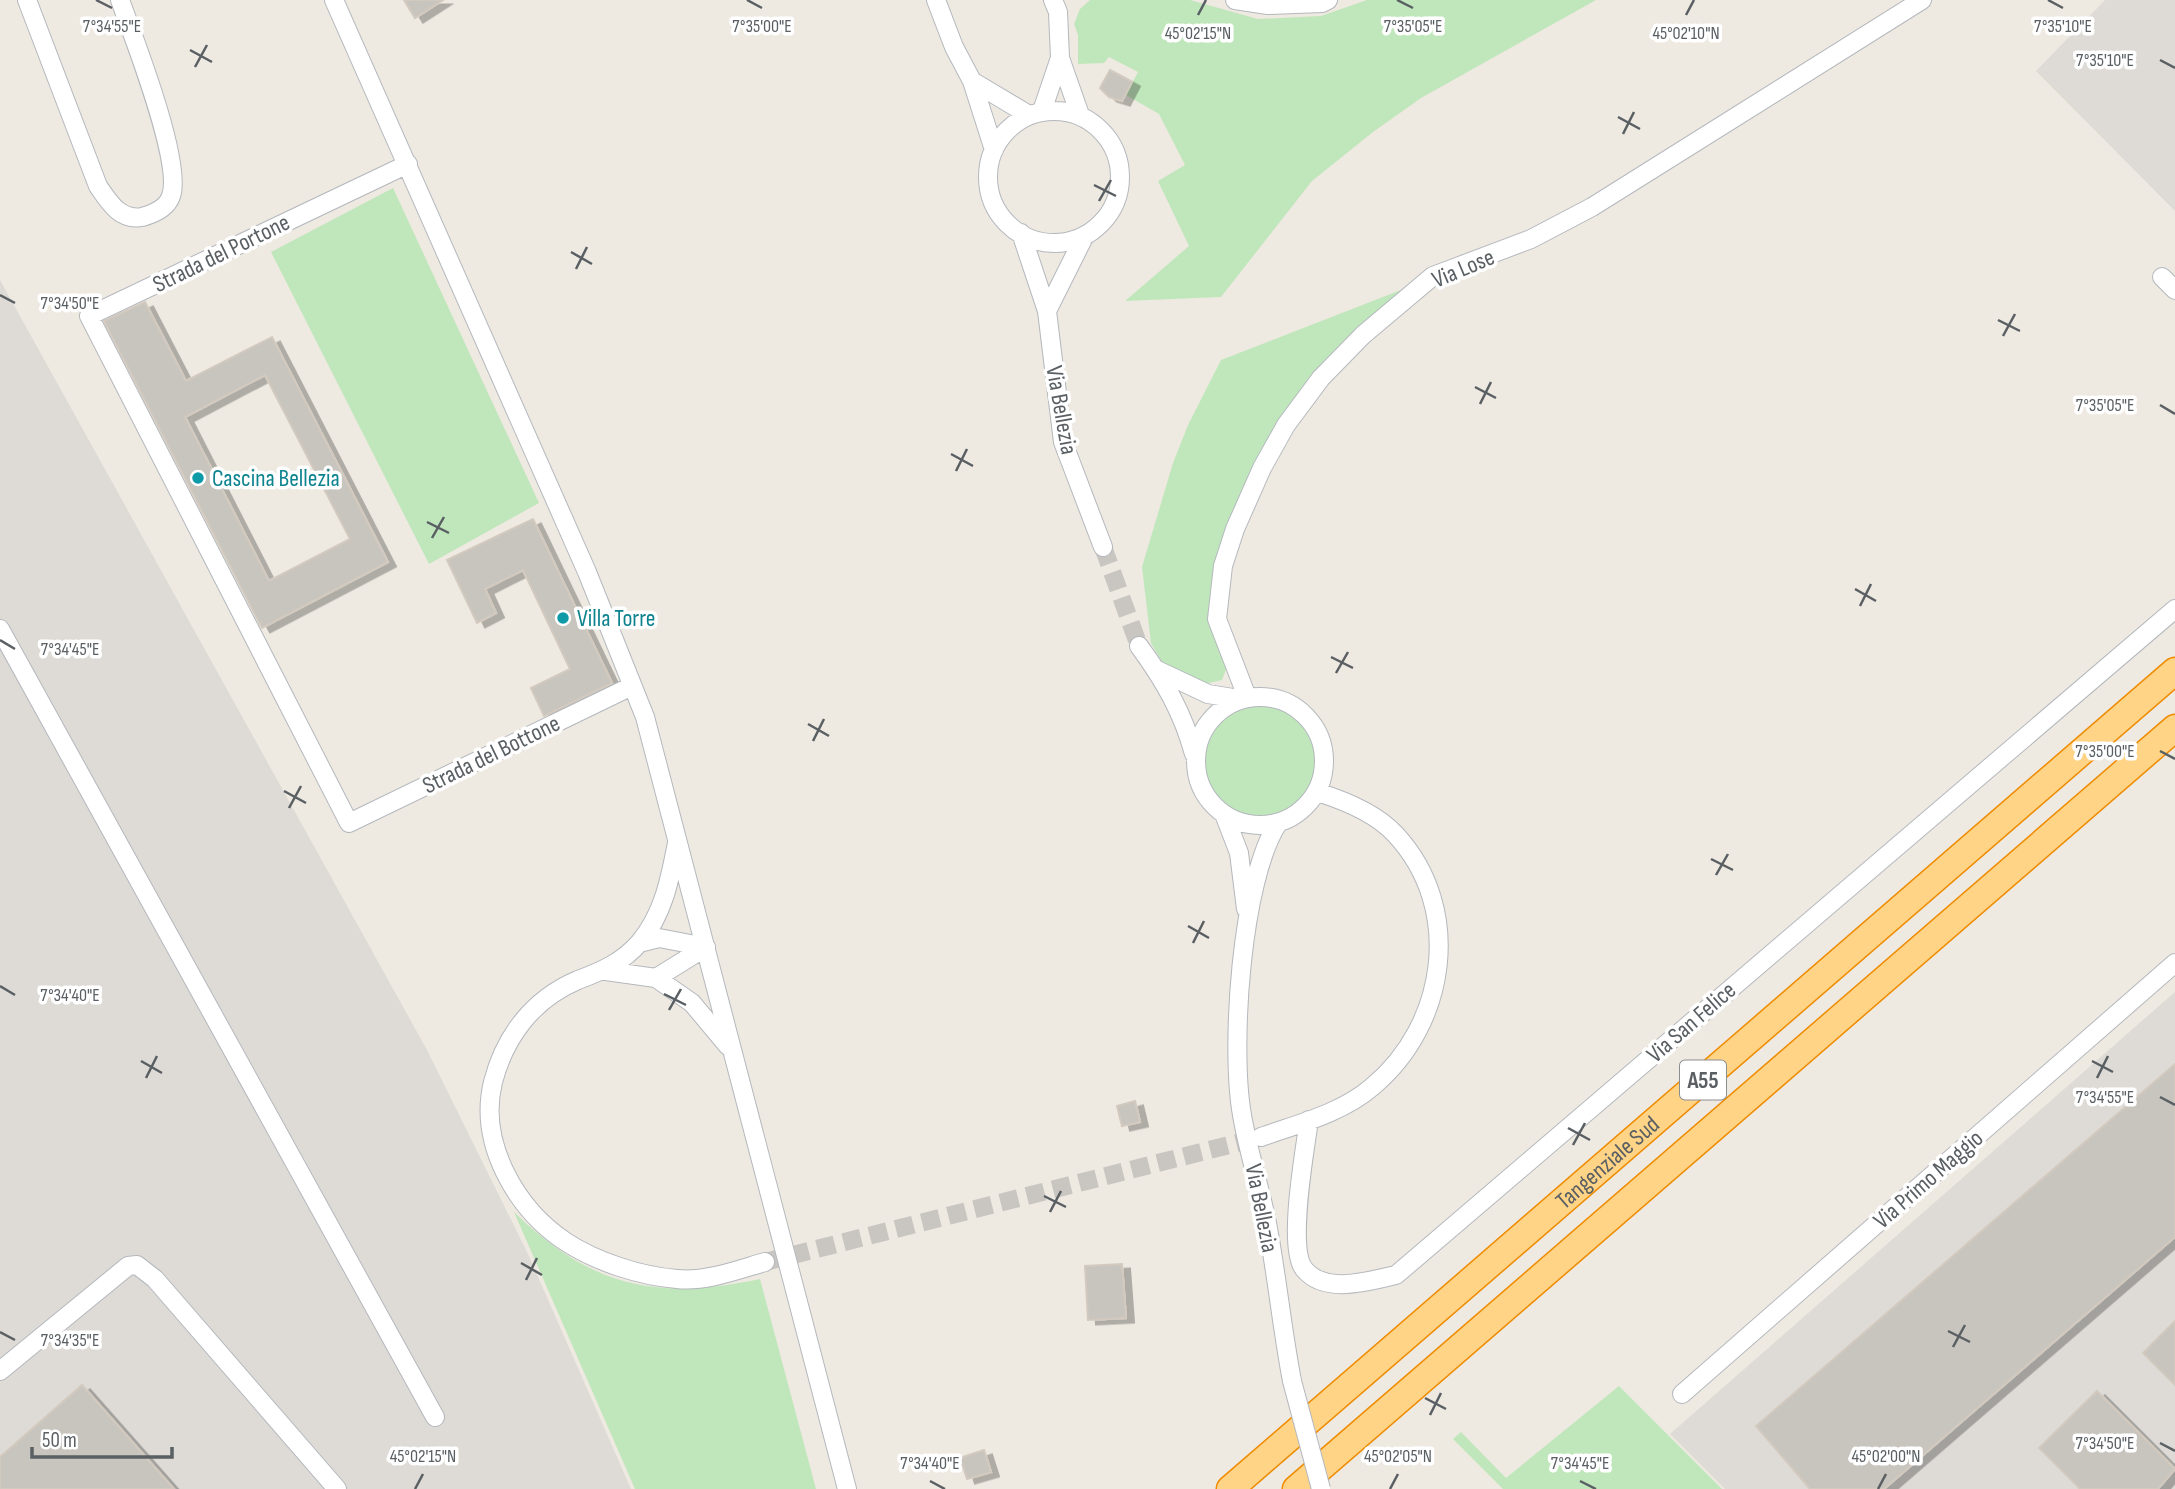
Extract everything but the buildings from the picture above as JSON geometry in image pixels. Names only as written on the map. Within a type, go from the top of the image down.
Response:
[{"type":"highway","name":"Tangenziale Sud","points":[[1230,1489],[2175,671]]},
{"type":"highway","name":"Tangenziale Sud","points":[[1296,1489],[2175,728]]},
{"type":"street","points":[[27,0],[98,186],[113,208],[132,218],[155,214],[171,196],[172,176],[154,98],[120,0]]},
{"type":"street","points":[[334,0],[561,516],[645,716],[847,1489]]},
{"type":"street","points":[[936,0],[954,47],[972,81],[994,150]]},
{"type":"street","points":[[1053,0],[1058,12],[1060,58],[1080,115]]},
{"type":"street","points":[[1235,0],[1268,5],[1322,3],[1328,0]]},
{"type":"street","name":"Via Lose","points":[[1243,698],[1217,619],[1223,566],[1235,529],[1262,468],[1286,425],[1321,378],[1363,335],[1433,276],[1531,239],[1592,207],[1922,0]]},
{"type":"street","points":[[1035,113],[1060,58]]},
{"type":"street","points":[[972,81],[1035,113]]},
{"type":"street","points":[[1047,311],[1085,235],[1108,213],[1121,184],[1119,163],[1112,143],[1098,126],[1080,115],[1061,110],[1035,113],[1006,131],[994,150],[988,171],[990,194],[999,214],[1021,233],[1034,240],[1052,243],[1085,235]]},
{"type":"street","name":"Strada del Portone","points":[[349,823],[195,518],[89,316],[408,164]]},
{"type":"street","name":"Via Bellezia","points":[[1021,233],[1047,311],[1063,442],[1103,547]]},
{"type":"street","points":[[2162,277],[2175,290]]},
{"type":"street","name":"Via San Felice","points":[[1309,1120],[1297,1214],[1298,1248],[1303,1268],[1316,1278],[1355,1285],[1396,1275],[2175,609]]},
{"type":"street","points":[[0,629],[435,1417]]},
{"type":"street","name":"Via Bellezia","points":[[1139,646],[1157,670],[1186,723],[1198,779],[1210,803],[1224,814],[1239,853],[1248,923]]},
{"type":"street","name":"Via Bellezia","points":[[1157,670],[1208,694],[1243,698],[1266,696],[1294,705],[1306,715],[1318,732],[1324,750],[1325,766],[1317,792]]},
{"type":"street","name":"Strada del Bottone","points":[[349,823],[632,686]]},
{"type":"street","points":[[1195,758],[1203,730],[1213,716],[1243,698]]},
{"type":"street","points":[[1224,814],[1245,824],[1278,823],[1300,812],[1317,792],[1358,809],[1394,833],[1429,886],[1440,936],[1435,988],[1418,1032],[1403,1054],[1372,1087],[1353,1100],[1261,1138]]},
{"type":"street","name":"Via Bellezia","points":[[1278,823],[1261,859],[1248,923],[1236,1041],[1241,1113],[1267,1224],[1292,1381],[1321,1489]]},
{"type":"street","points":[[677,840],[667,890],[654,920],[639,943],[606,971],[577,981],[546,998],[520,1022],[503,1050],[492,1084],[490,1118],[493,1146],[504,1172],[532,1209],[566,1242],[614,1265],[679,1279],[724,1274],[765,1262]]},
{"type":"street","points":[[639,943],[659,938],[706,947]]},
{"type":"street","points":[[656,978],[706,947]]},
{"type":"street","name":"Via Primo Maggio","points":[[1682,1394],[2175,963]]},
{"type":"street","points":[[606,971],[656,978],[692,1003],[734,1054]]},
{"type":"street","points":[[0,1371],[128,1266],[137,1265],[155,1279],[337,1489]]},
{"type":"shaded area","points":[[2105,0],[2175,0],[2175,211],[2036,71]]},
{"type":"shaded area","points":[[0,280],[427,1050],[528,1254],[631,1489],[0,1489]]},
{"type":"shaded area","points":[[2175,992],[2175,1489],[1725,1489],[1670,1434]]},
{"type":"green space","points":[[1090,0],[1190,0],[1258,19],[1321,16],[1367,0],[1596,0],[1421,98],[1373,132],[1312,181],[1221,297],[1125,301],[1189,246],[1158,181],[1185,165],[1159,114],[1126,95],[1138,72],[1109,57],[1104,63],[1078,64],[1078,35],[1074,24],[1080,9]]},
{"type":"green space","points":[[393,188],[539,503],[429,564],[271,252]]},
{"type":"green space","points":[[1406,288],[1316,373],[1217,564],[1208,620],[1224,654],[1227,667],[1222,680],[1200,685],[1166,669],[1151,643],[1142,567],[1173,463],[1188,425],[1221,360]]},
{"type":"green space","points":[[1260,697],[1285,702],[1306,715],[1319,736],[1324,761],[1319,786],[1306,807],[1285,820],[1260,825],[1235,820],[1214,807],[1201,786],[1196,761],[1201,736],[1214,715],[1235,702]]},
{"type":"green space","points":[[514,1212],[570,1257],[598,1272],[627,1282],[689,1288],[723,1286],[760,1279],[816,1489],[635,1489]]},
{"type":"green space","points":[[1619,1386],[1722,1489],[1503,1489],[1453,1439],[1461,1432],[1506,1478]]},
{"type":"tunnel","points":[[1103,547],[1139,646]]},
{"type":"tunnel","points":[[765,1262],[1261,1137]]},
{"type":"place","name":"Cascina Bellezia","points":[[198,478]]},
{"type":"place","name":"Villa Torre","points":[[563,618]]}]
